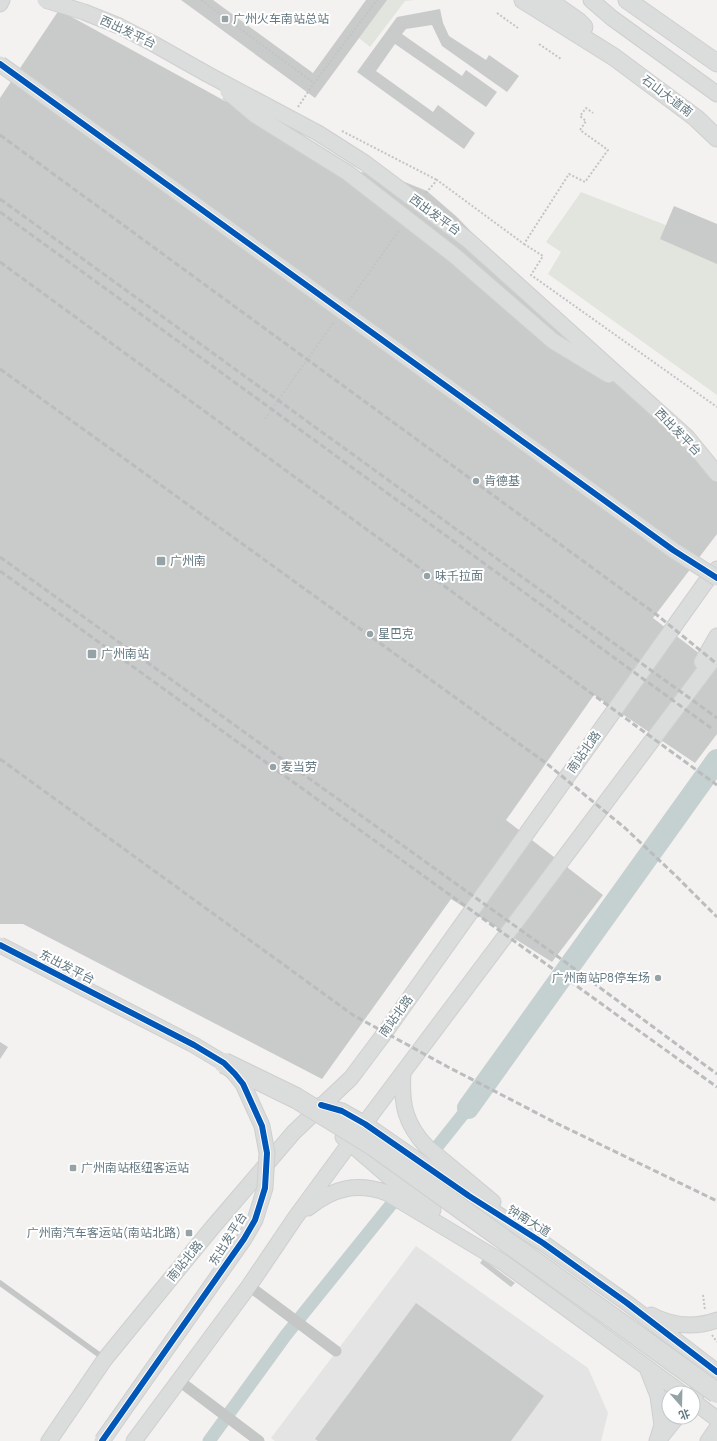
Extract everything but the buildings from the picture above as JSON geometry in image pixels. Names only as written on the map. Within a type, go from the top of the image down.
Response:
[{"type":"highway","points":[[224,1063],[296,1098],[374,1146],[717,1393]]},
{"type":"main road","name":"石山大道南","points":[[523,0],[614,57],[696,118],[717,138]]},
{"type":"main road","name":"石山大道南","points":[[548,0],[578,21],[614,57]]},
{"type":"main road","points":[[627,0],[717,63]]},
{"type":"street","points":[[0,4],[2,0]]},
{"type":"street","name":"西出发平台","points":[[45,0],[84,12],[119,26],[318,133],[365,164],[468,240],[687,437],[717,474]]},
{"type":"street","points":[[591,0],[612,18],[717,94]]},
{"type":"street","points":[[0,64],[673,550],[717,578]]},
{"type":"street","name":"西出发平台","points":[[207,74],[255,116],[348,174],[455,256],[553,341],[637,391]]},
{"type":"street","name":"南站北路","points":[[49,1441],[105,1359],[212,1228],[294,1132],[351,1078],[700,590],[717,569]]},
{"type":"street","points":[[668,720],[717,636]]},
{"type":"street","points":[[134,1441],[249,1286],[295,1218],[350,1143],[717,654]]},
{"type":"street","name":"东出发平台","points":[[0,945],[194,1045],[224,1063],[242,1084],[262,1126],[266,1154],[265,1188],[255,1220],[244,1239],[102,1441]]},
{"type":"street","points":[[403,1072],[404,1109],[410,1127],[418,1138],[452,1176],[543,1243]]},
{"type":"street","points":[[321,1105],[339,1134],[422,1207],[504,1262]]},
{"type":"street","name":"钟南大道","points":[[321,1105],[342,1111],[365,1124],[405,1151],[452,1176],[469,1196],[543,1243],[627,1303],[716,1370]]},
{"type":"street","points":[[295,1218],[320,1198],[333,1192],[347,1189],[368,1188],[387,1193],[422,1207],[449,1221],[671,1385]]},
{"type":"street","points":[[449,1221],[469,1196]]},
{"type":"street","points":[[249,1286],[336,1351]]},
{"type":"street","points":[[627,1303],[663,1321],[681,1325],[706,1324],[717,1320]]},
{"type":"street","points":[[648,1368],[658,1396],[662,1425],[657,1441]]},
{"type":"street","points":[[701,1390],[716,1370]]},
{"type":"street","points":[[178,1380],[259,1441]]},
{"type":"street","points":[[701,1406],[717,1419]]},
{"type":"street","points":[[657,1441],[670,1425]]},
{"type":"street","points":[[708,1441],[717,1428]]},
{"type":"lane","points":[[0,1283],[105,1359]]},
{"type":"path","points":[[201,0],[314,83]]},
{"type":"path","points":[[298,108],[314,83],[377,0]]},
{"type":"path","points":[[497,13],[518,28]]},
{"type":"path","points":[[539,44],[561,59]]},
{"type":"path","points":[[524,244],[569,174],[585,182],[608,150],[580,130],[586,121],[580,116],[586,108],[593,113]]},
{"type":"path","points":[[339,129],[437,180],[524,244],[544,256],[531,275],[717,407]]},
{"type":"path","points":[[427,191],[437,180]]},
{"type":"shaded area","points":[[386,0],[415,0],[405,1],[370,47],[359,38]]},
{"type":"shaded area","points":[[581,192],[717,245],[717,395],[548,274],[561,252],[546,242]]},
{"type":"shaded area","points":[[416,1246],[588,1368],[608,1413],[601,1441],[275,1441],[271,1438]]},
{"type":"waterway","points":[[468,1108],[717,760]]},
{"type":"waterway","points":[[417,1172],[468,1108]]},
{"type":"waterway","points":[[209,1441],[286,1335],[402,1191]]},
{"type":"railway","points":[[0,135],[657,615],[717,664]]},
{"type":"railway","points":[[0,199],[717,718]]},
{"type":"railway","points":[[0,212],[711,728]]},
{"type":"railway","points":[[0,262],[717,785]]},
{"type":"railway","points":[[0,369],[546,763],[625,828],[717,917]]},
{"type":"railway","points":[[0,557],[557,956],[717,1074]]},
{"type":"railway","points":[[0,571],[717,1087]]},
{"type":"railway","points":[[0,759],[353,1015],[448,1067],[556,1123],[717,1201]]},
{"type":"cycle path","points":[[0,64],[673,550],[717,578]]},
{"type":"cycle path","points":[[0,945],[194,1045],[224,1063],[243,1084],[262,1126],[267,1153],[265,1188],[255,1220],[244,1239],[102,1441]]},
{"type":"cycle path","points":[[321,1105],[342,1111],[365,1124],[469,1196],[543,1243],[627,1303],[717,1372]]},
{"type":"place","name":"广州火车南站总站","points":[[225,19]]},
{"type":"place","name":"肯德基","points":[[476,481]]},
{"type":"place","name":"广州南","points":[[161,561]]},
{"type":"place","name":"味千拉面","points":[[427,576]]},
{"type":"place","name":"星巴克","points":[[370,634]]},
{"type":"place","name":"广州南站","points":[[92,654]]},
{"type":"place","name":"麦当劳","points":[[273,767]]},
{"type":"place","name":"广州南站P8停车场","points":[[658,978]]},
{"type":"place","name":"广州南站枢纽客运站","points":[[73,1168]]},
{"type":"place","name":"广州南汽车客运站(南站北路)","points":[[189,1233]]}]
